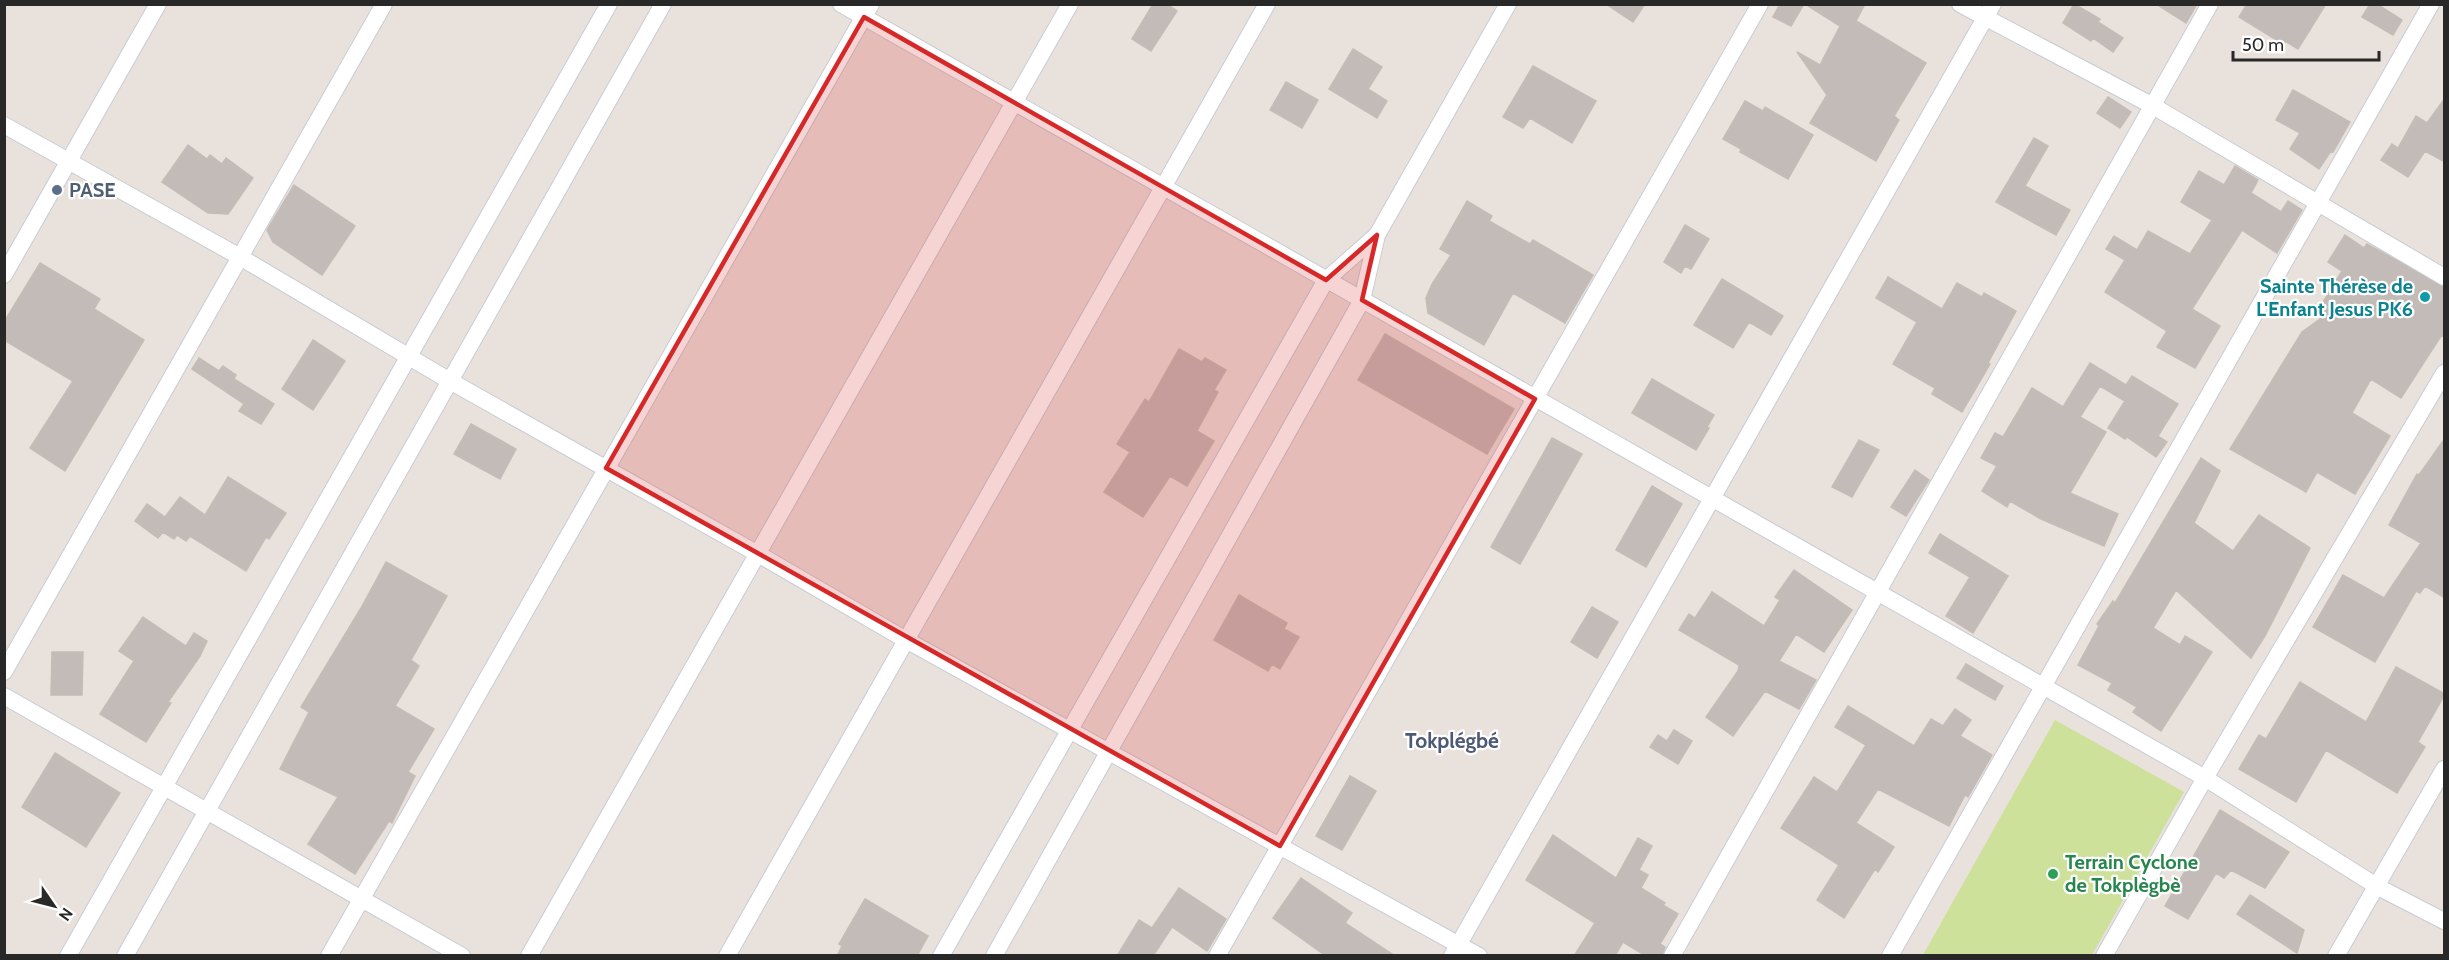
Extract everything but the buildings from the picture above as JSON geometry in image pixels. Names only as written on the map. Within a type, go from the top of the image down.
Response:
[{"type":"street","points":[[4,275],[158,4]]},
{"type":"street","points":[[4,672],[384,4]]},
{"type":"street","points":[[68,956],[609,4]]},
{"type":"street","points":[[125,956],[663,4]]},
{"type":"street","points":[[841,4],[867,11],[1014,102],[2205,778],[2378,887],[2445,921]]},
{"type":"street","points":[[529,956],[1070,4]]},
{"type":"street","points":[[728,956],[1267,4]]},
{"type":"street","points":[[994,956],[1362,300],[1377,235],[1508,4]]},
{"type":"street","points":[[1217,956],[1760,4]]},
{"type":"street","points":[[1960,4],[1989,11],[2445,277]]},
{"type":"street","points":[[1672,956],[2210,4]]},
{"type":"street","points":[[1890,956],[2431,4]]},
{"type":"street","points":[[328,956],[867,11]]},
{"type":"street","points":[[1455,950],[1989,11]]},
{"type":"street","points":[[4,125],[240,257],[450,381],[906,640],[1280,846],[1455,950],[1479,956]]},
{"type":"street","points":[[941,956],[1326,280],[1377,235]]},
{"type":"street","points":[[2104,956],[2205,778],[2445,373]]},
{"type":"street","points":[[4,696],[462,956]]},
{"type":"street","points":[[2336,956],[2445,769]]},
{"type":"highlighted area","points":[[864,17],[1326,280],[1377,235],[1362,300],[1535,399],[1280,846],[606,468]]},
{"type":"green space","name":"Terrain Cyclone de Tokplègbè","points":[[2055,720],[2184,792],[2092,955],[1923,955]]},
{"type":"place","name":"PASE","points":[[57,190]]},
{"type":"place","name":"Sainte Thérèse de L'Enfant Jesus PK6","points":[[2425,297]]},
{"type":"place","name":"Terrain Cyclone de Tokplègbè","points":[[2053,874]]},
{"type":"district","name":"Tokplégbé","points":[[1452,741]]}]
